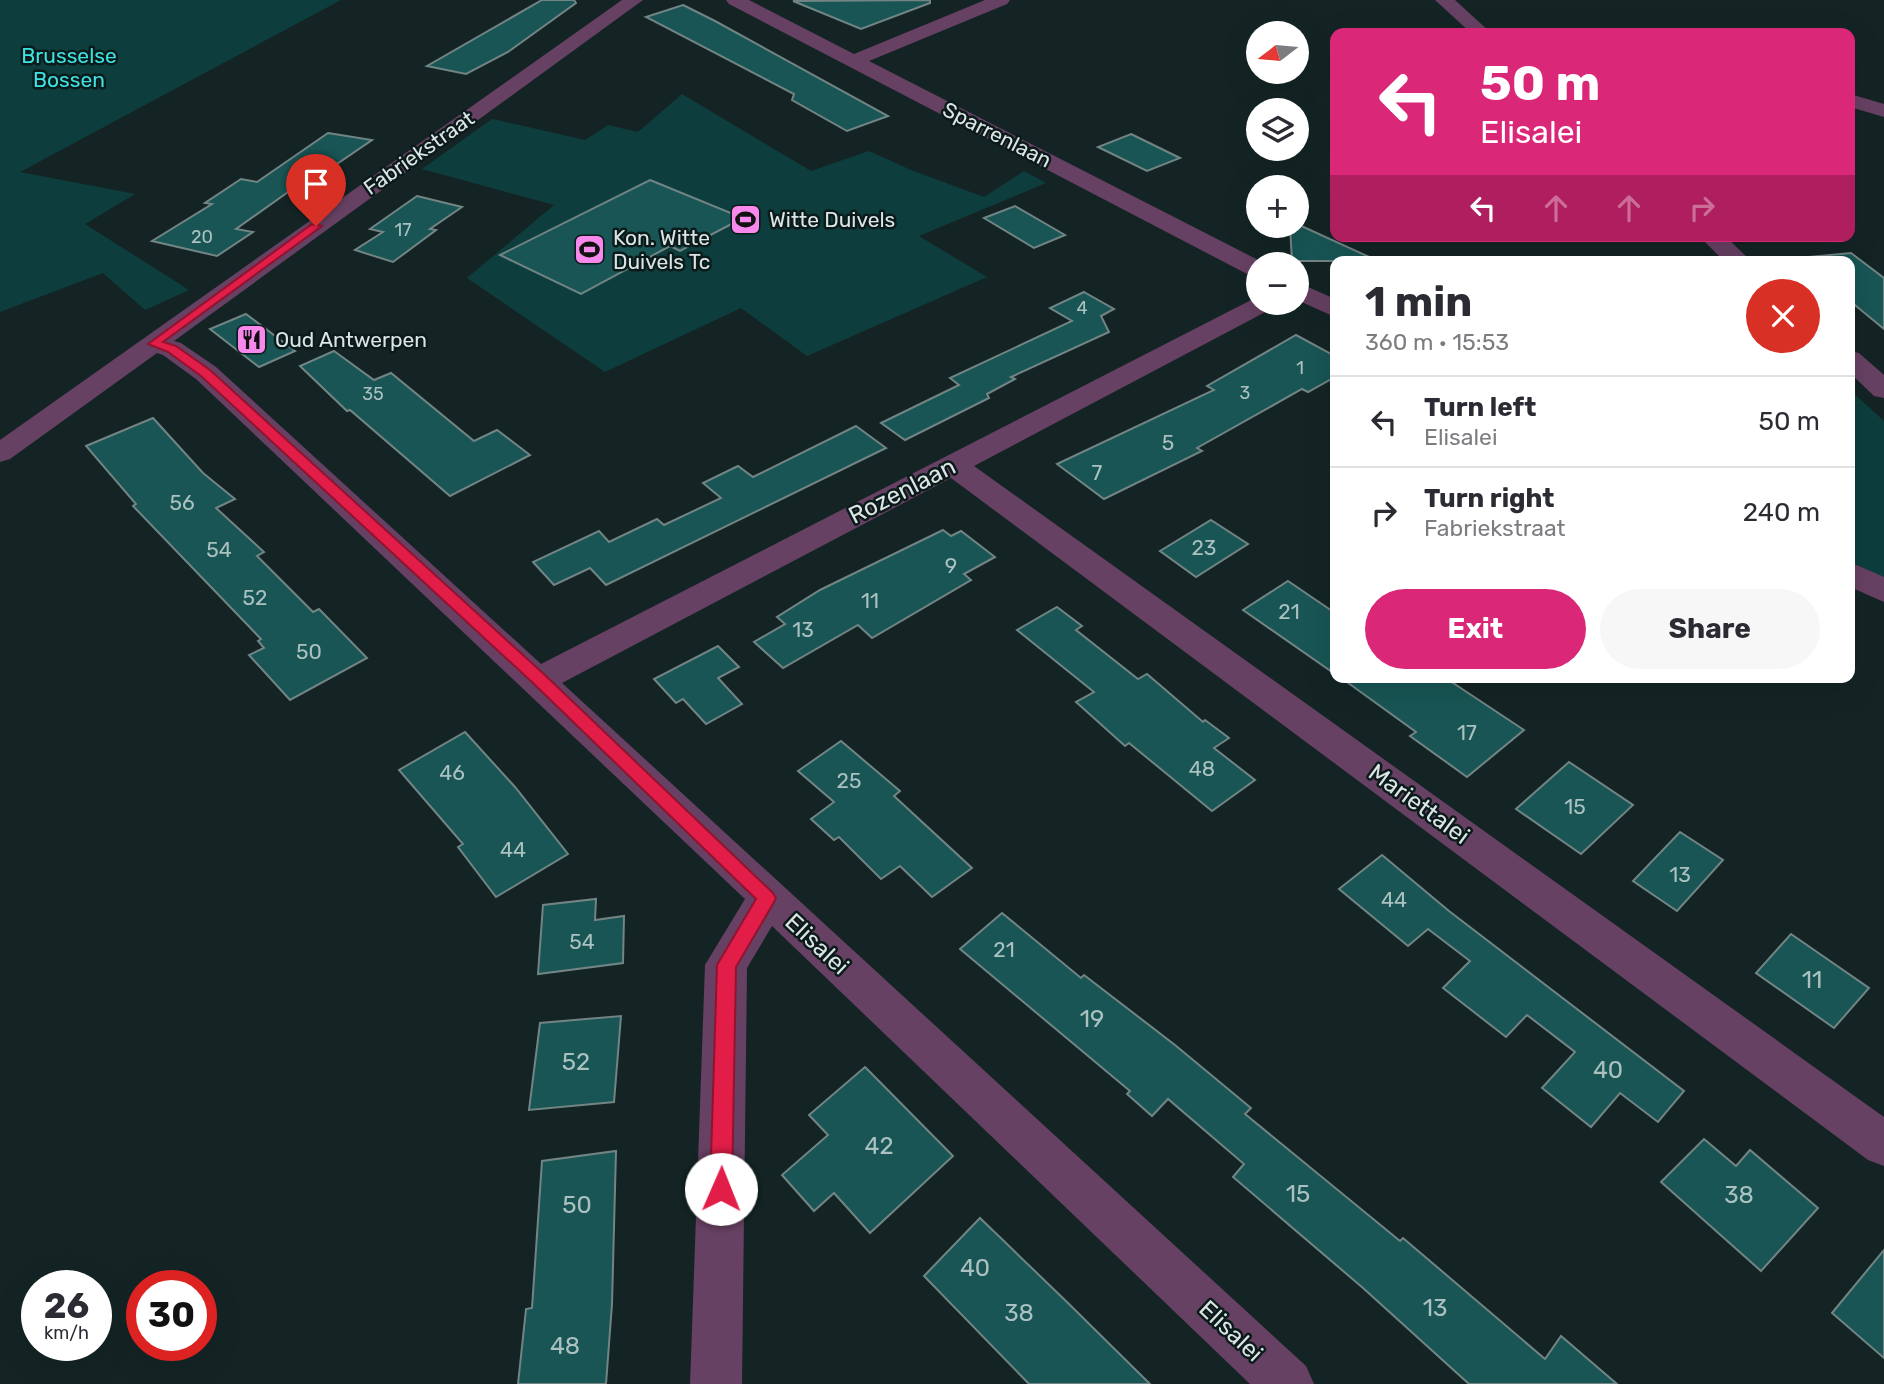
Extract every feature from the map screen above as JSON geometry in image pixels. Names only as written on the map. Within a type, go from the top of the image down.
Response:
[{"type":"street","name":"Fabriekstraat","points":[[0,453],[634,0]]},
{"type":"street","name":"Sparrenlaan","points":[[735,0],[1246,264]]},
{"type":"street","points":[[853,61],[1001,0]]},
{"type":"street","points":[[1444,0],[1476,28]]},
{"type":"street","points":[[1855,102],[1884,111]]},
{"type":"street","points":[[1718,242],[1733,256]]},
{"type":"street","points":[[1309,296],[1330,306]]},
{"type":"street","name":"Rozenlaan","points":[[540,680],[1246,312]]},
{"type":"street","name":"Elisalei","points":[[154,344],[172,349],[206,373],[540,680],[767,898],[1288,1384]]},
{"type":"street","points":[[1855,364],[1884,390]]},
{"type":"street","name":"Mariettalei","points":[[953,465],[1884,1144]]},
{"type":"street","points":[[1855,576],[1884,591]]},
{"type":"street","points":[[716,1384],[726,965],[767,898]]},
{"type":"green space","name":"Brusselse Bossen","points":[[0,0],[341,0],[20,172],[135,194],[85,224],[189,290],[145,310],[103,273],[0,312]]},
{"type":"green space","name":"Witte Duivels","points":[[682,94],[811,171],[869,151],[984,197],[1024,171],[1046,183],[919,236],[987,277],[807,356],[741,308],[605,372],[467,278],[554,205],[422,169],[492,119],[585,140],[608,125],[638,132]]},
{"type":"green space","points":[[1855,395],[1884,421],[1884,579],[1855,564]]},
{"type":"building","points":[[542,0],[574,0],[576,3],[508,52],[466,74],[427,66]]},
{"type":"building","points":[[930,0],[930,3],[861,29],[793,1]]},
{"type":"building","points":[[683,5],[888,116],[847,131],[792,100],[794,94],[646,17]]},
{"type":"building","points":[[328,133],[372,140],[312,181],[305,180],[236,229],[253,232],[217,256],[152,241],[212,204],[205,203],[241,179],[257,182]]},
{"type":"building","points":[[1131,134],[1180,158],[1147,171],[1098,147]]},
{"type":"building","points":[[650,180],[743,218],[680,251],[670,246],[581,294],[500,255]]},
{"type":"building","points":[[417,196],[462,207],[430,229],[436,230],[393,262],[355,250],[383,232],[370,229]]},
{"type":"building","points":[[1015,206],[1065,235],[1034,248],[984,218]]},
{"type":"building","points":[[1309,229],[1330,239],[1330,242],[1336,242],[1367,256],[1330,256],[1330,261],[1309,261],[1309,252],[1291,252],[1291,238],[1309,238]]},
{"type":"building","points":[[1851,253],[1855,256],[1819,256]]},
{"type":"building","points":[[1855,256],[1884,278],[1884,329],[1855,305]]},
{"type":"building","points":[[1084,292],[1114,309],[1101,316],[1109,332],[1011,377],[1015,379],[987,394],[989,398],[905,440],[881,423],[959,385],[950,378],[1072,321],[1050,308]]},
{"type":"building","name":"Oud Antwerpen","points":[[246,314],[295,351],[259,367],[210,329]]},
{"type":"building","points":[[1296,335],[1330,353],[1330,380],[1308,392],[1302,389],[1197,448],[1202,451],[1104,499],[1057,464],[1214,390],[1207,386]]},
{"type":"building","points":[[334,351],[374,380],[391,373],[474,441],[497,430],[530,455],[450,496],[350,410],[347,411],[300,366]]},
{"type":"building","points":[[153,418],[203,473],[235,499],[216,508],[264,552],[257,556],[313,612],[319,609],[367,658],[290,700],[249,655],[264,648],[258,641],[261,639],[133,506],[136,504],[86,446]]},
{"type":"building","points":[[856,426],[886,448],[606,585],[590,568],[554,585],[533,562],[599,531],[609,542],[657,519],[664,525],[721,498],[703,483],[738,466],[753,477]]},
{"type":"building","points":[[1211,520],[1248,544],[1196,577],[1160,551]]},
{"type":"building","points":[[943,530],[951,536],[961,531],[995,557],[964,574],[971,580],[872,638],[858,625],[783,668],[754,642],[785,624],[777,617],[820,590]]},
{"type":"building","points":[[1288,581],[1330,610],[1330,671],[1243,610]]},
{"type":"building","points":[[1057,607],[1082,626],[1076,630],[1138,679],[1147,674],[1203,722],[1205,720],[1229,738],[1214,748],[1255,780],[1212,811],[1129,743],[1125,746],[1076,702],[1094,692],[1017,630]]},
{"type":"building","points":[[718,646],[739,667],[718,678],[742,704],[706,724],[683,699],[676,703],[654,679]]},
{"type":"building","points":[[1348,683],[1453,683],[1524,730],[1467,777],[1410,736],[1416,732]]},
{"type":"building","points":[[465,732],[515,787],[568,854],[496,897],[458,847],[463,844],[399,770]]},
{"type":"building","points":[[841,741],[900,791],[894,796],[972,868],[932,897],[900,866],[881,879],[839,837],[834,840],[811,819],[834,802],[798,771]]},
{"type":"building","points":[[1569,762],[1633,805],[1581,854],[1516,809]]},
{"type":"building","points":[[1680,832],[1723,860],[1677,911],[1633,881]]},
{"type":"building","points":[[1382,855],[1449,911],[1684,1091],[1658,1122],[1620,1093],[1591,1127],[1542,1088],[1575,1052],[1527,1015],[1506,1037],[1443,988],[1470,961],[1428,929],[1408,946],[1339,889]]},
{"type":"building","points":[[596,899],[595,920],[624,916],[623,963],[538,974],[543,905]]},
{"type":"building","points":[[1002,913],[1081,978],[1084,975],[1175,1045],[1251,1108],[1245,1114],[1400,1241],[1403,1238],[1545,1359],[1561,1336],[1617,1384],[1469,1384],[1363,1288],[1233,1177],[1244,1164],[1168,1099],[1152,1116],[1127,1094],[1130,1091],[960,949]]},
{"type":"building","points":[[1791,934],[1869,988],[1834,1028],[1756,973]]},
{"type":"building","points":[[621,1016],[614,1102],[529,1110],[540,1023]]},
{"type":"building","points":[[865,1067],[953,1156],[870,1233],[834,1193],[814,1211],[782,1175],[828,1135],[809,1115]]},
{"type":"building","points":[[1704,1139],[1736,1166],[1750,1150],[1818,1208],[1761,1271],[1661,1182]]},
{"type":"building","points":[[616,1151],[612,1304],[606,1384],[518,1384],[526,1309],[532,1308],[542,1161]]},
{"type":"building","points":[[980,1218],[1150,1384],[1029,1384],[924,1276]]},
{"type":"building","points":[[1884,1250],[1884,1358],[1832,1313]]},
{"type":"place","name":"Witte Duivels","points":[[746,220]]},
{"type":"place","name":"Kon. Witte Duivels Tc","points":[[590,250]]},
{"type":"place","name":"Oud Antwerpen","points":[[252,340]]},
{"type":"route","points":[[316,226],[154,344],[172,349],[206,373],[540,680],[767,898],[726,965],[721,1189]]}]
